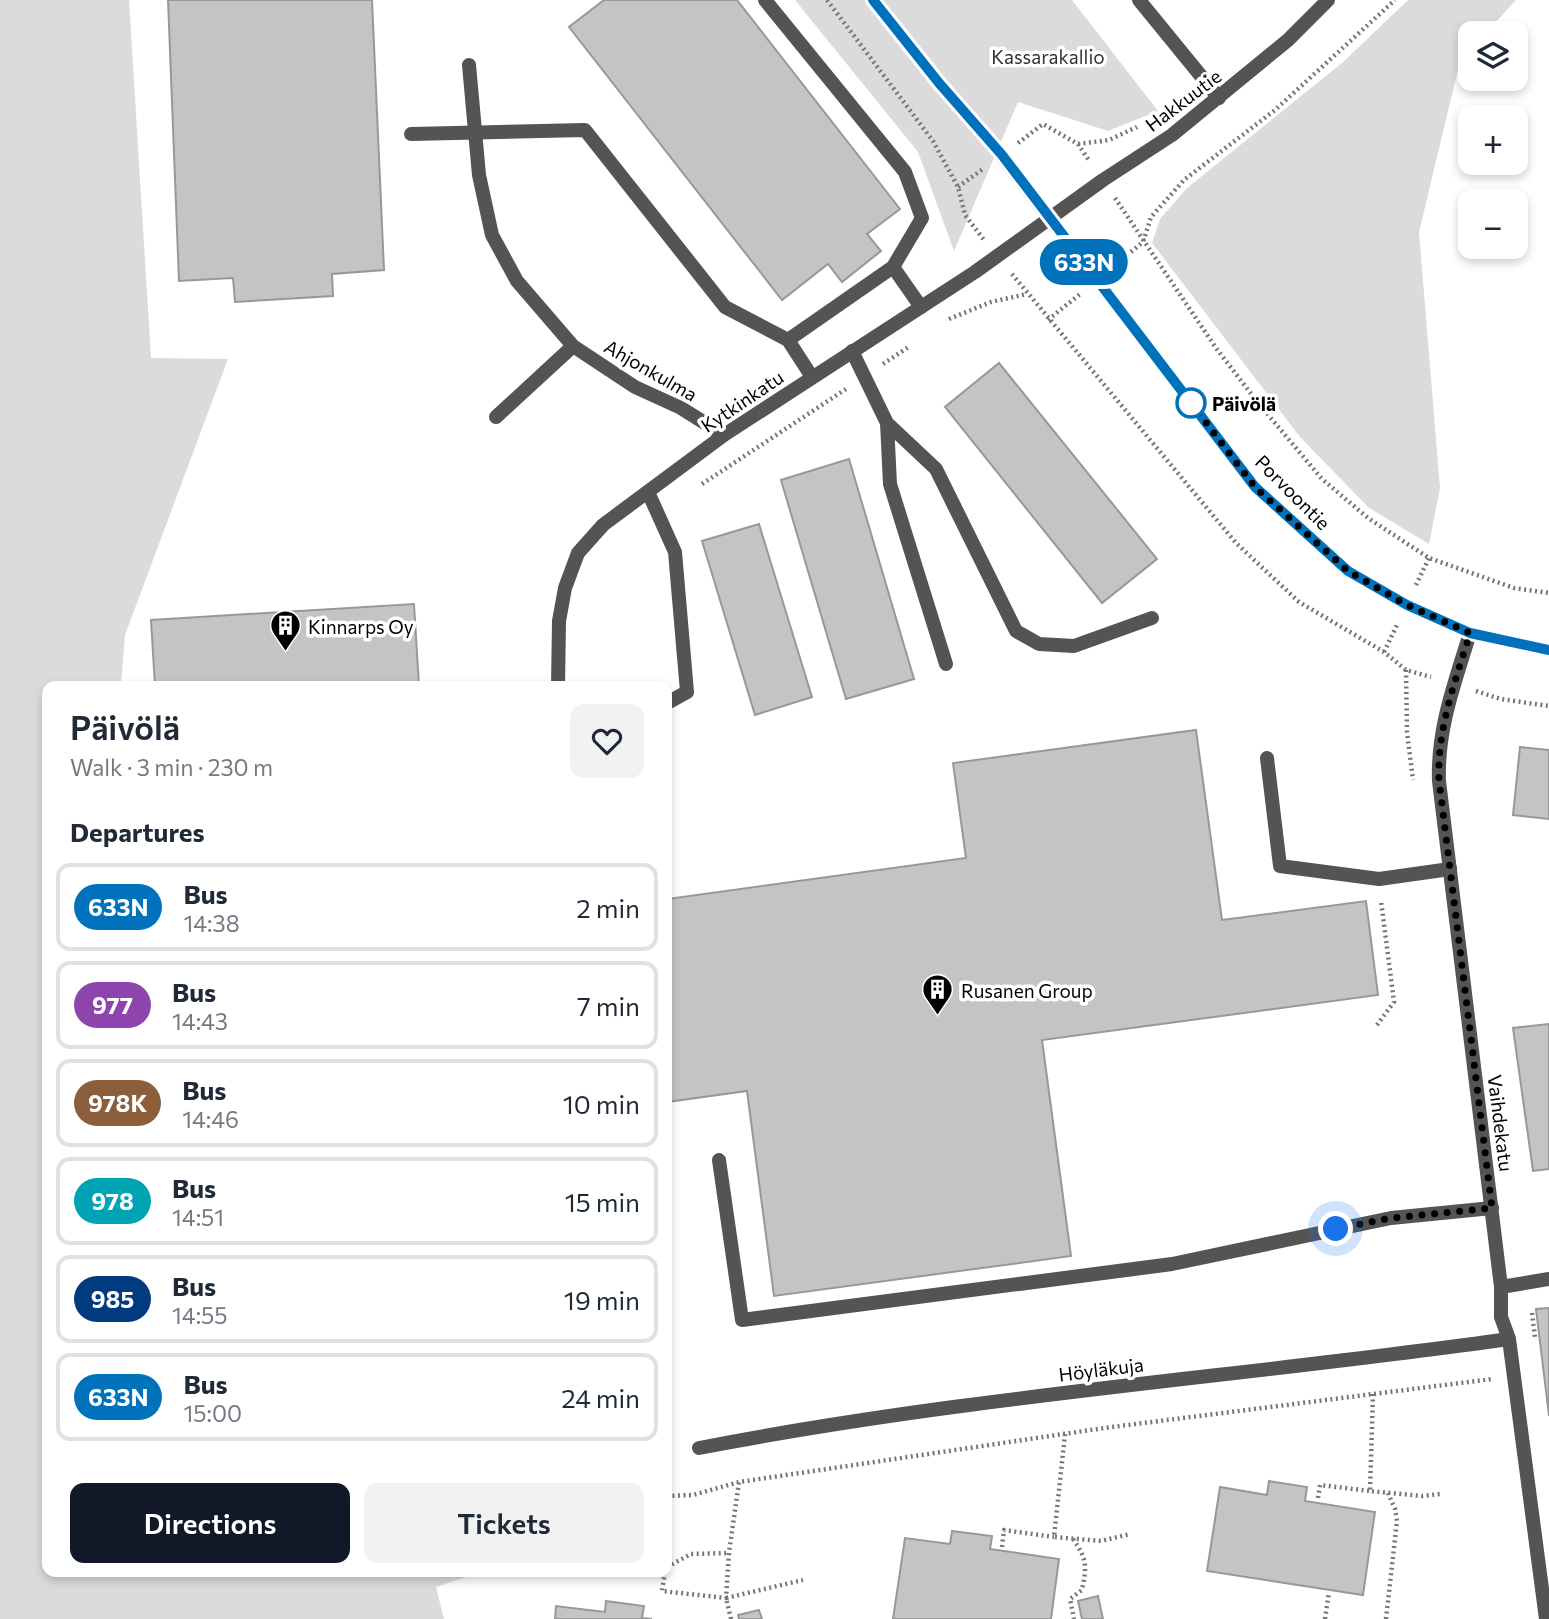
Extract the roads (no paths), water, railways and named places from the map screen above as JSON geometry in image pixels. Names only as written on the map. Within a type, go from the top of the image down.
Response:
[{"type":"street","points":[[765,0],[905,172],[922,218],[893,267],[788,340]]},
{"type":"street","name":"Porvoontie","points":[[873,0],[939,83],[1002,155],[1255,487],[1348,571],[1407,605],[1470,633],[1549,650]]},
{"type":"street","points":[[1139,0],[1219,98]]},
{"type":"street","name":"Hakkuutie","points":[[1050,218],[1172,135],[1288,40],[1328,0]]},
{"type":"street","name":"Ahjonkulma","points":[[469,65],[479,175],[492,235],[517,281],[573,346],[635,387],[681,408],[724,435]]},
{"type":"street","points":[[411,134],[586,130],[725,307],[788,340],[812,377]]},
{"type":"street","name":"Kytkinkatu","points":[[558,681],[559,621],[565,588],[579,553],[603,525],[724,435],[921,307],[1050,218]]},
{"type":"street","points":[[893,267],[921,307]]},
{"type":"street","points":[[496,417],[573,346]]},
{"type":"street","points":[[852,351],[887,423],[936,469],[1016,631],[1039,644],[1074,646],[1152,618]]},
{"type":"street","points":[[887,423],[890,485],[946,664]]},
{"type":"street","points":[[648,492],[675,552],[687,692],[672,700]]},
{"type":"street","name":"Vaihdekatu","points":[[1470,633],[1443,724],[1438,756],[1501,1287],[1501,1317],[1509,1339],[1546,1619]]},
{"type":"street","points":[[1267,758],[1280,866],[1378,879],[1450,869]]},
{"type":"street","points":[[719,1160],[742,1320],[1172,1264],[1391,1218],[1492,1208]]},
{"type":"street","points":[[1501,1287],[1549,1279]]},
{"type":"street","name":"Höyläkuja","points":[[699,1448],[842,1423],[1085,1390],[1509,1339]]},
{"type":"place","name":"Päivölä","points":[[1191,403]]},
{"type":"place","name":"Kinnarps Oy","points":[[285,653]]},
{"type":"place","name":"Rusanen Group","points":[[938,1017]]},
{"type":"park label","name":"Kassarakallio","points":[[1048,56]]}]
